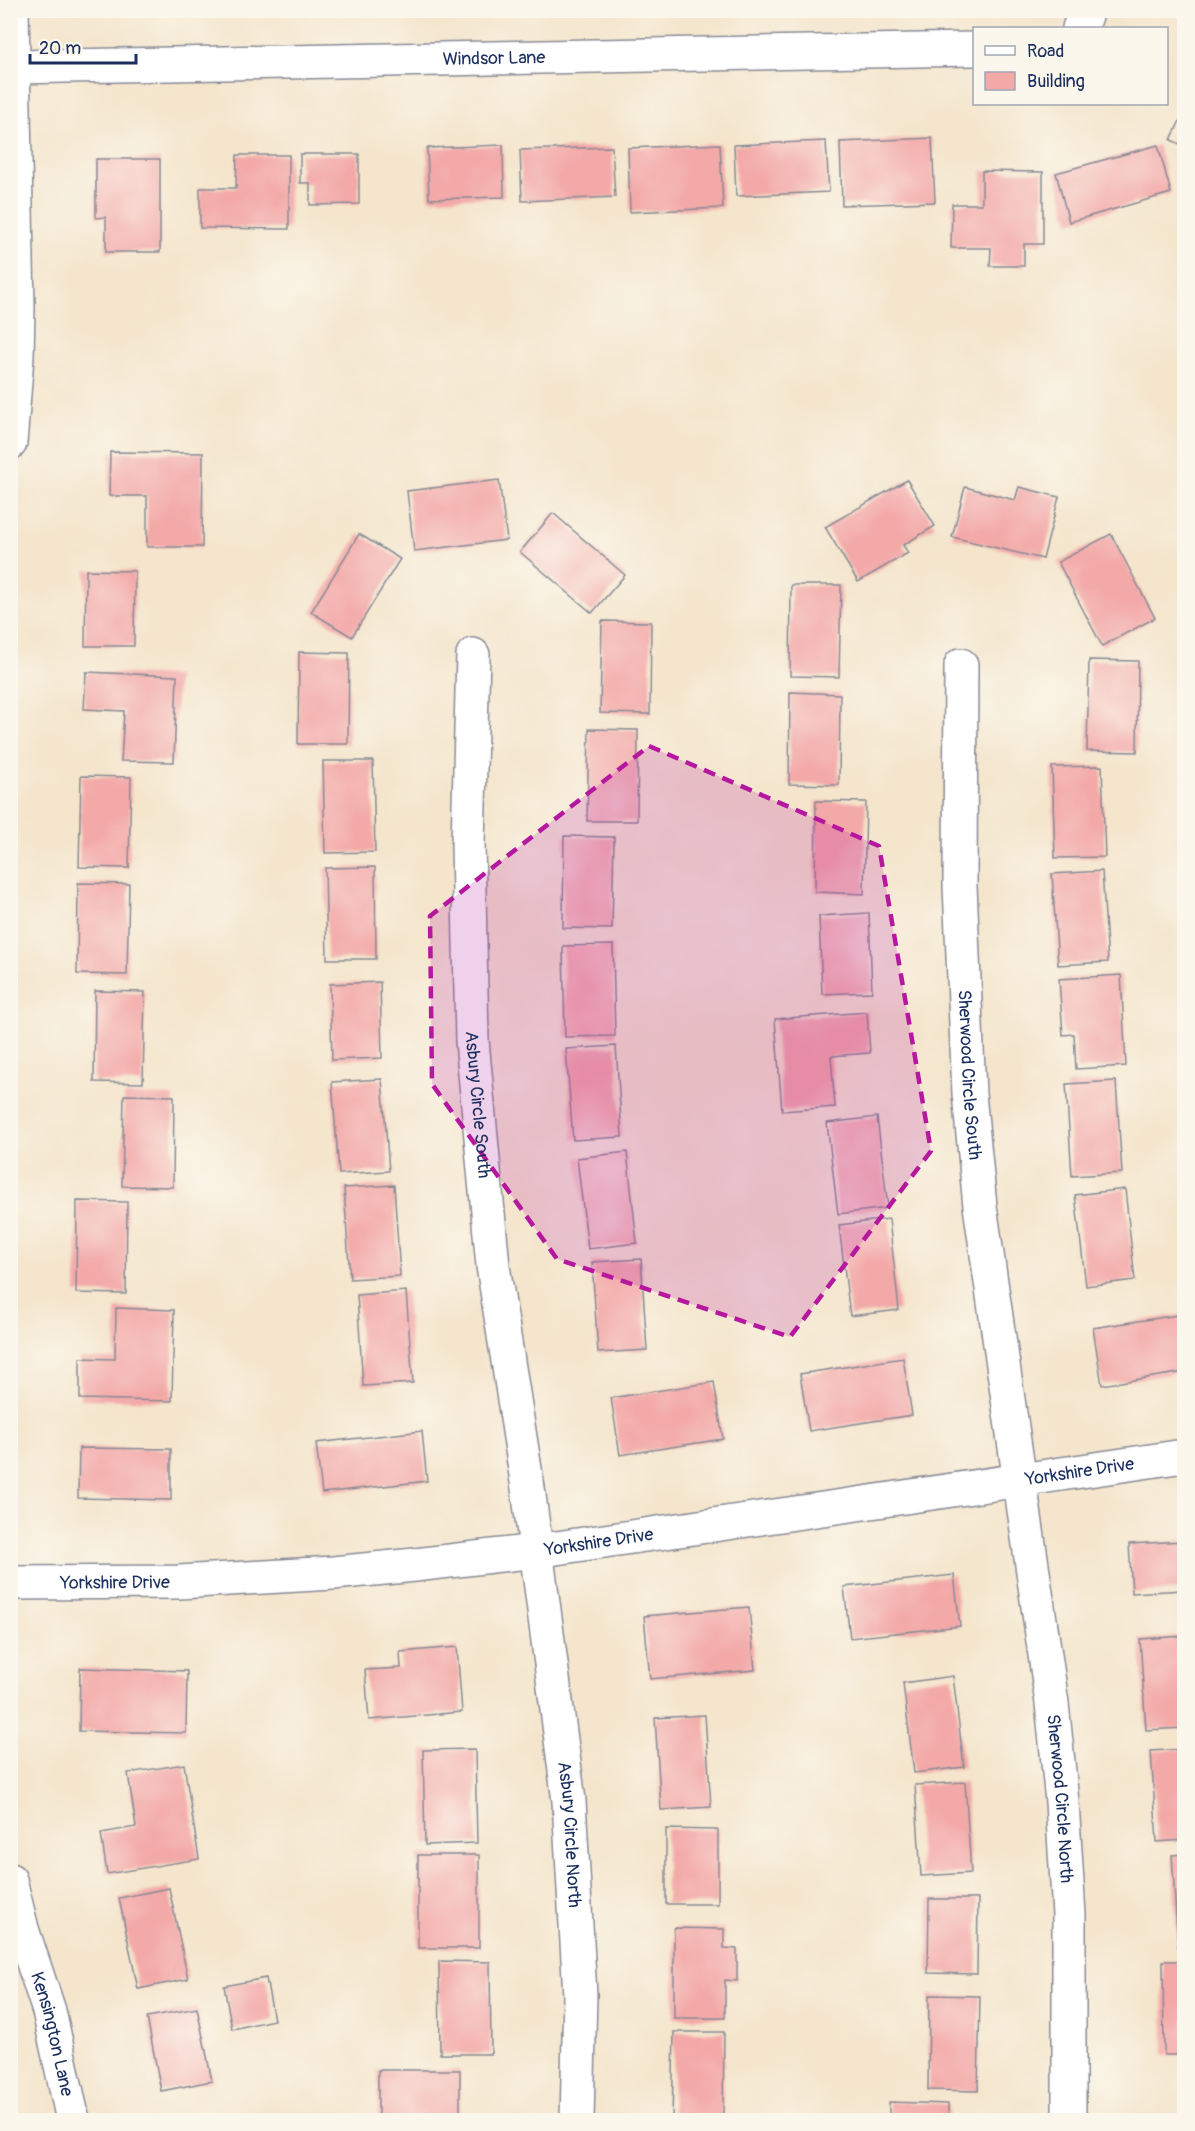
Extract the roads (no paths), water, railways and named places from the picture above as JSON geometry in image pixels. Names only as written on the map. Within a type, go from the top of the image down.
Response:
[{"type":"street","points":[[10,443],[18,347],[12,10]]},
{"type":"street","points":[[1080,27],[1088,10]]},
{"type":"street","name":"Windsor Lane","points":[[14,66],[973,49]]},
{"type":"street","name":"Asbury Circle South","points":[[472,655],[468,844],[472,1041],[494,1266],[536,1551]]},
{"type":"street","name":"Sherwood Circle South","points":[[962,665],[960,886],[969,1094],[980,1206],[1020,1480]]},
{"type":"street","name":"Yorkshire Drive","points":[[10,1584],[179,1582],[333,1573],[536,1551],[1185,1456]]},
{"type":"street","name":"Sherwood Circle North","points":[[1020,1480],[1052,1703],[1062,1802],[1069,1915],[1069,2121]]},
{"type":"street","name":"Asbury Circle North","points":[[536,1551],[569,1800],[580,1995],[577,2121]]},
{"type":"street","name":"Kensington Lane","points":[[10,1880],[22,1929],[49,2011],[73,2121]]}]
